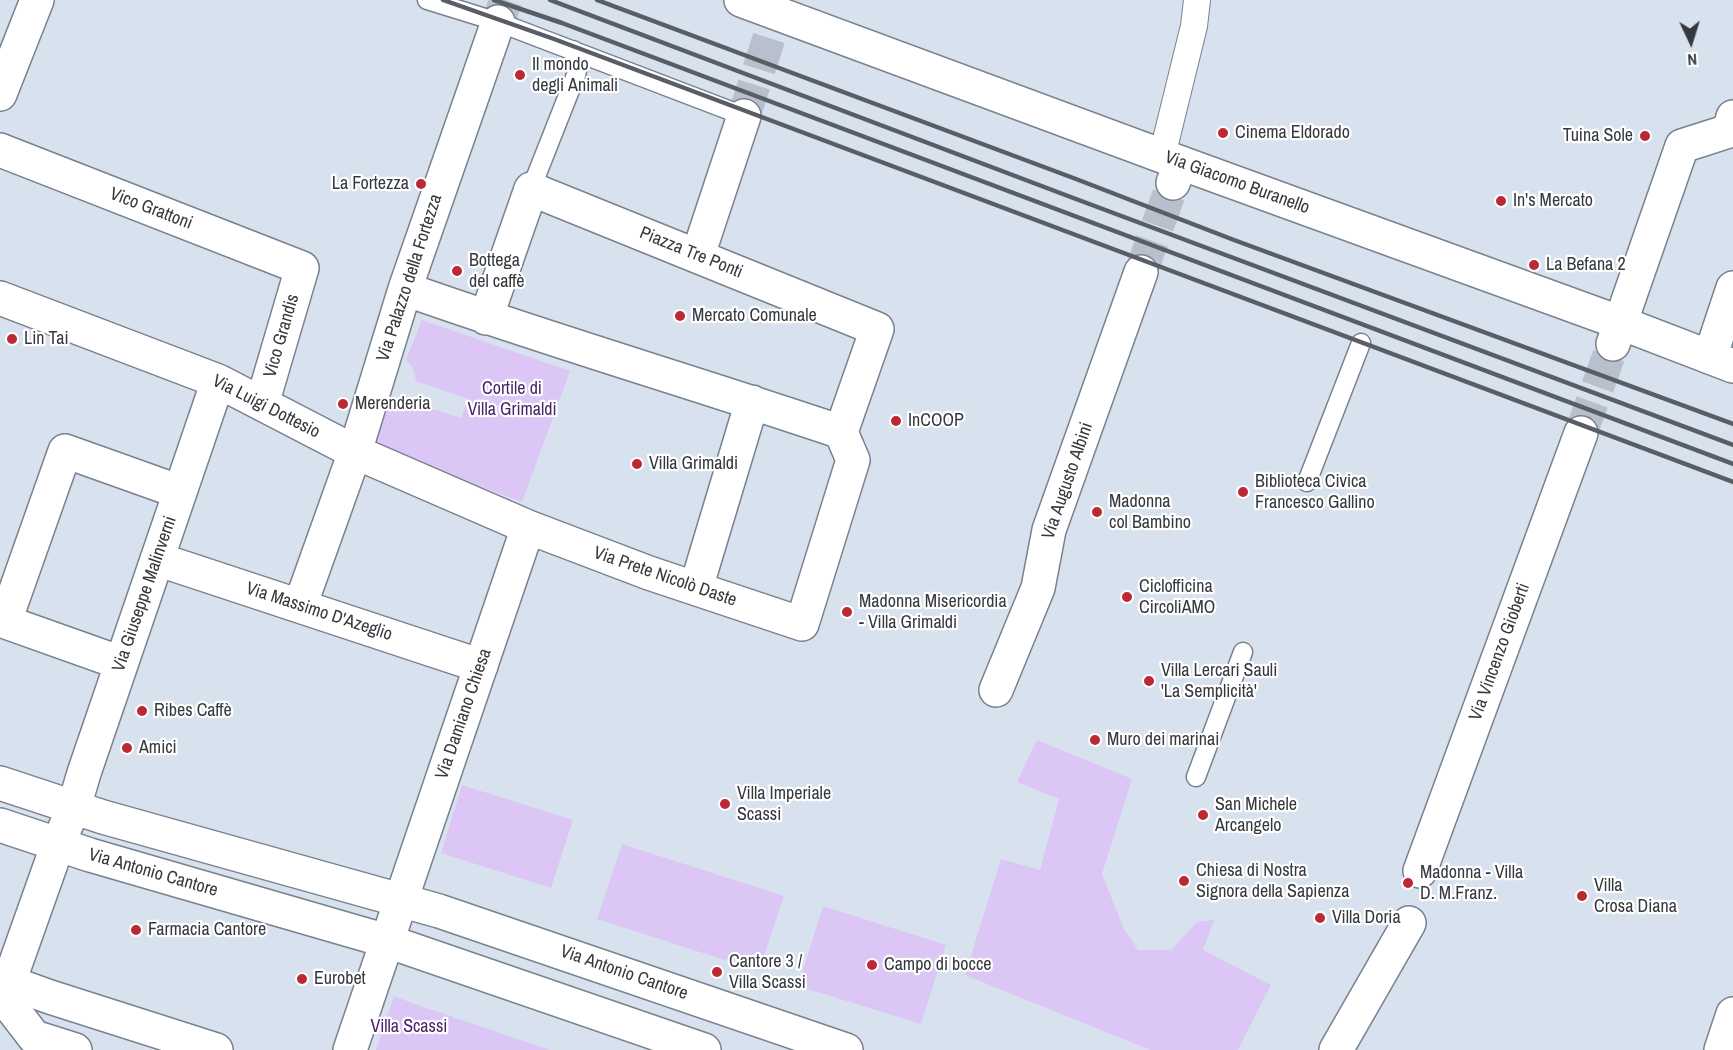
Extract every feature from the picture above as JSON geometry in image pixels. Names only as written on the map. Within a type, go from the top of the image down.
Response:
[{"type":"street","points":[[1,87],[37,0]]},
{"type":"street","name":"Via Giacomo Buranello","points":[[741,0],[1172,167],[1617,333],[1721,361]]},
{"type":"street","points":[[1172,167],[1197,0]]},
{"type":"street","name":"Via Palazzo della Fortezza","points":[[300,606],[356,452],[405,289],[498,22]]},
{"type":"street","points":[[698,255],[744,116]]},
{"type":"street","points":[[1617,333],[1682,146],[1729,132],[1733,117]]},
{"type":"street","name":"Vico Grattoni","points":[[0,150],[302,268]]},
{"type":"street","points":[[486,318],[531,189]]},
{"type":"street","name":"Piazza Tre Ponti","points":[[531,189],[877,329],[841,432]]},
{"type":"street","name":"Vico Grandis","points":[[262,405],[302,268]]},
{"type":"street","name":"Via Augusto Albini","points":[[996,690],[1038,588],[1049,531],[1141,272]]},
{"type":"street","points":[[1721,361],[1733,288]]},
{"type":"street","points":[[405,289],[486,318],[841,432]]},
{"type":"street","name":"Via Luigi Dottesio","points":[[0,298],[218,381],[356,452],[528,527]]},
{"type":"street","name":"Via Giuseppe Malinverni","points":[[74,807],[218,381]]},
{"type":"street","points":[[696,588],[752,402]]},
{"type":"street","name":"Via Prete Nicolò Daste","points":[[528,527],[802,624],[853,460],[841,432]]},
{"type":"street","name":"Via Vincenzo Gioberti","points":[[1420,871],[1581,433]]},
{"type":"street","points":[[121,663],[3,621],[65,451],[180,492]]},
{"type":"street","name":"Via Damiano Chiesa","points":[[401,900],[528,527]]},
{"type":"street","name":"Via Massimo D'Azeglio","points":[[157,559],[481,666]]},
{"type":"street","name":"Via Antonio Cantore","points":[[0,783],[103,817],[401,900],[553,949],[846,1050]]},
{"type":"street","points":[[74,807],[5,981],[11,1007],[34,1037],[75,1050]]},
{"type":"street","name":"Via Antonio Cantore","points":[[0,825],[90,855],[387,941],[704,1050]]},
{"type":"street","points":[[350,1050],[401,900]]},
{"type":"street","points":[[1336,1050],[1409,923]]},
{"type":"street","points":[[5,981],[216,1050]]},
{"type":"lane","points":[[427,0],[498,22],[744,116]]},
{"type":"lane","points":[[531,189],[576,75],[579,65],[573,50]]},
{"type":"lane","points":[[1307,482],[1360,343]]},
{"type":"lane","points":[[1196,777],[1243,651]]},
{"type":"green space","name":"Cortile di Villa Grimaldi","points":[[422,320],[570,371],[522,502],[374,447],[387,410],[402,410],[411,402],[461,418],[468,399],[416,381],[413,368],[406,360]]},
{"type":"green space","points":[[1037,740],[1132,779],[1102,874],[1123,927],[1138,950],[1171,950],[1197,922],[1214,920],[1203,950],[1271,985],[1238,1050],[1150,1050],[965,975],[1001,859],[1040,870],[1059,799],[1017,782]]},
{"type":"green space","points":[[462,785],[573,820],[551,888],[441,853]]},
{"type":"green space","points":[[622,844],[784,896],[759,971],[597,919]]},
{"type":"green space","name":"Campo di bocce","points":[[823,906],[946,945],[921,1024],[798,986]]},
{"type":"green space","name":"Villa Scassi","points":[[394,996],[412,1003],[550,1050],[376,1050]]},
{"type":"tunnel","points":[[498,22],[506,0]]},
{"type":"tunnel","points":[[744,116],[777,13]]},
{"type":"tunnel","points":[[1141,272],[1173,183]]},
{"type":"tunnel","points":[[1581,433],[1613,344]]},
{"type":"railway","points":[[443,0],[554,39],[1733,482]]},
{"type":"railway","points":[[494,0],[562,23],[1733,464]]},
{"type":"railway","points":[[550,0],[1733,445]]},
{"type":"railway","points":[[597,0],[1234,240],[1733,424]]},
{"type":"place","name":"Il mondo degli Animali","points":[[520,75]]},
{"type":"place","name":"Cinema Eldorado","points":[[1223,133]]},
{"type":"place","name":"Tuina Sole","points":[[1645,136]]},
{"type":"place","name":"La Fortezza","points":[[421,184]]},
{"type":"place","name":"In's Mercato","points":[[1501,201]]},
{"type":"place","name":"La Befana 2","points":[[1534,265]]},
{"type":"place","name":"Bottega del caffè","points":[[457,271]]},
{"type":"place","name":"Mercato Comunale","points":[[680,316]]},
{"type":"place","name":"Lin Tai","points":[[12,339]]},
{"type":"place","name":"Merenderia","points":[[343,404]]},
{"type":"place","name":"InCOOP","points":[[896,421]]},
{"type":"place","name":"Villa Grimaldi","points":[[637,464]]},
{"type":"place","name":"Biblioteca Civica Francesco Gallino","points":[[1243,492]]},
{"type":"place","name":"Madonna col Bambino","points":[[1097,512]]},
{"type":"place","name":"Ciclofficina CircoliAMO","points":[[1127,597]]},
{"type":"place","name":"Madonna Misericordia - Villa Grimaldi","points":[[847,612]]},
{"type":"place","name":"Villa Lercari Sauli 'La Semplicità'","points":[[1149,681]]},
{"type":"place","name":"Ribes Caffè","points":[[142,711]]},
{"type":"place","name":"Muro dei marinai","points":[[1095,740]]},
{"type":"place","name":"Amici","points":[[127,748]]},
{"type":"place","name":"Villa Imperiale Scassi","points":[[725,804]]},
{"type":"place","name":"San Michele Arcangelo","points":[[1203,815]]},
{"type":"place","name":"Chiesa di Nostra Signora della Sapienza","points":[[1184,881]]},
{"type":"place","name":"Madonna - Villa D. M.Franz.","points":[[1408,883]]},
{"type":"place","name":"Villa Crosa Diana","points":[[1582,896]]},
{"type":"place","name":"Villa Doria","points":[[1320,918]]},
{"type":"place","name":"Farmacia Cantore","points":[[136,930]]},
{"type":"place","name":"Campo di bocce","points":[[872,965]]},
{"type":"place","name":"Cantore 3 / Villa Scassi","points":[[717,972]]},
{"type":"place","name":"Eurobet","points":[[302,979]]}]
